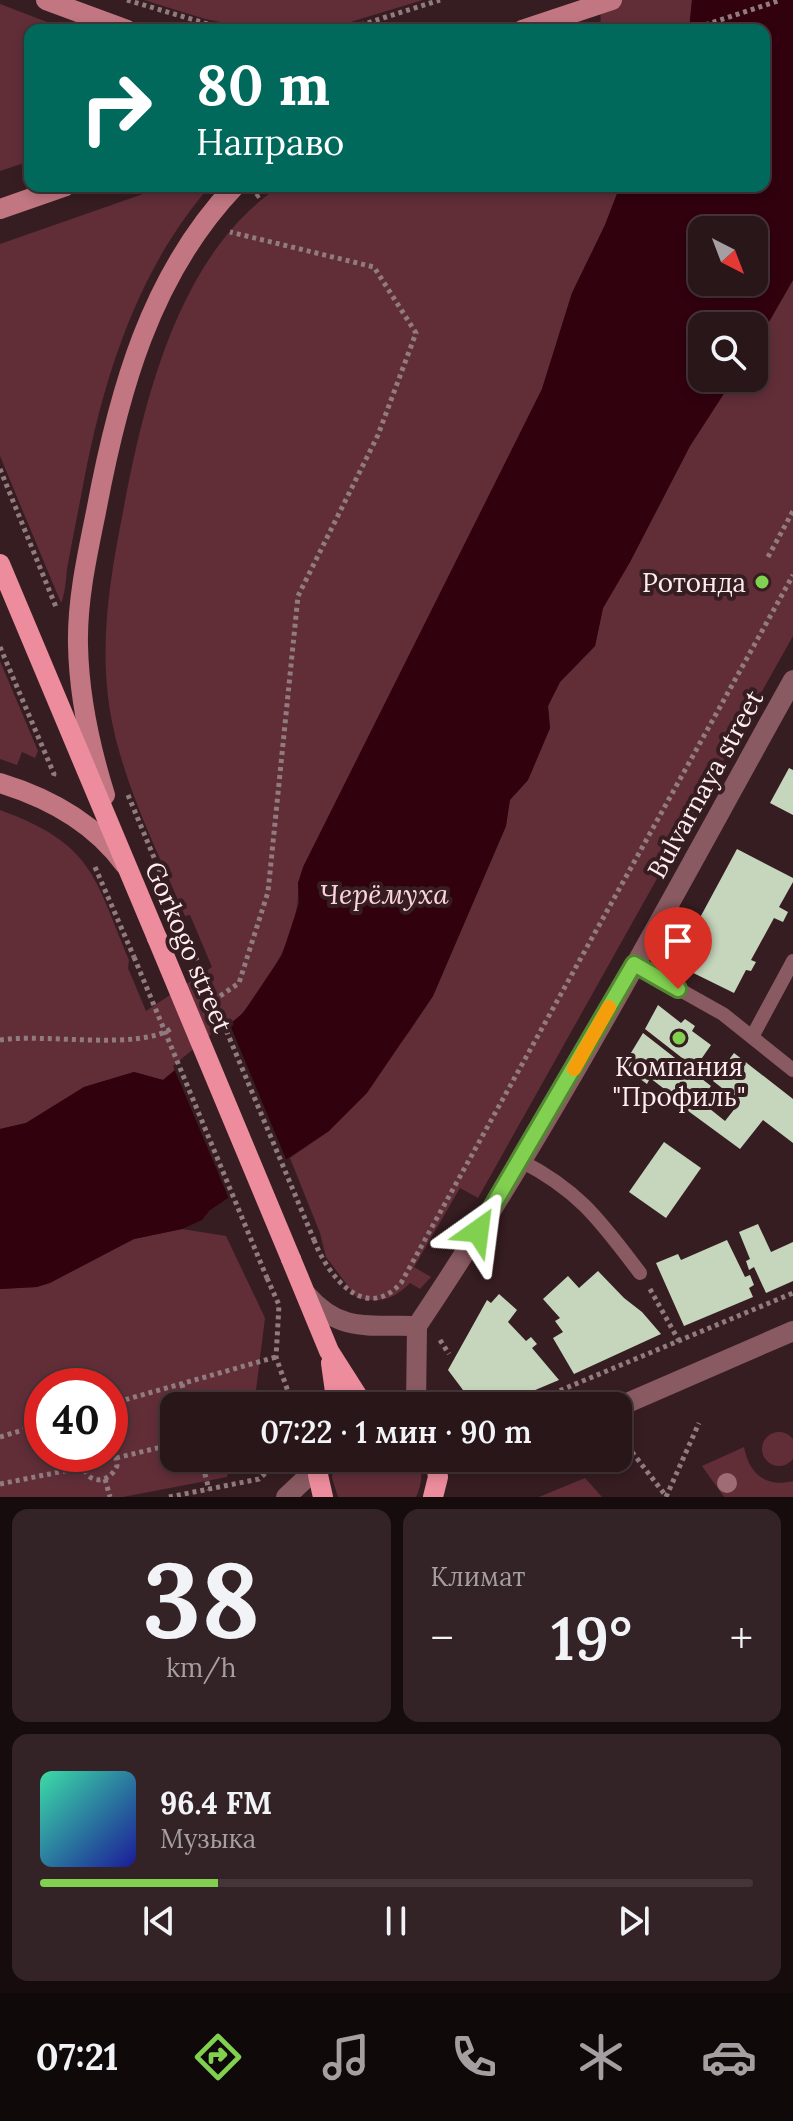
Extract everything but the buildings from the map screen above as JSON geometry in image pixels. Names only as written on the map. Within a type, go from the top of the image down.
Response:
[{"type":"main road","points":[[46,0],[111,24]]},
{"type":"main road","points":[[539,24],[612,0]]},
{"type":"main road","points":[[0,209],[49,192]]},
{"type":"main road","points":[[130,875],[92,748],[80,677],[79,623],[89,548],[107,451],[126,381],[172,271],[202,225],[230,192]]},
{"type":"main road","name":"Gorkogo street","points":[[0,564],[329,1351]]},
{"type":"main road","points":[[0,783],[44,799],[74,816],[118,855],[130,875]]},
{"type":"main road","points":[[329,1351],[335,1392]]},
{"type":"main road","points":[[329,1351],[355,1392]]},
{"type":"main road","points":[[320,1472],[323,1497]]},
{"type":"main road","points":[[433,1497],[437,1472]]},
{"type":"street","name":"Bulvarnaya street","points":[[417,1326],[521,1161],[793,680]]},
{"type":"street","points":[[305,1292],[319,1309],[344,1323],[417,1326],[416,1392]]},
{"type":"street","points":[[632,1401],[793,1331]]},
{"type":"street","points":[[286,1497],[310,1472]]},
{"type":"lane","points":[[752,1037],[793,961]]},
{"type":"lane","points":[[634,964],[723,1014],[793,1070]]},
{"type":"lane","points":[[521,1161],[555,1179],[590,1209],[640,1273]]},
{"type":"path","points":[[127,0],[208,24]]},
{"type":"path","points":[[364,24],[440,0]]},
{"type":"path","points":[[708,24],[781,0]]},
{"type":"path","points":[[251,201],[263,192]]},
{"type":"path","points":[[200,1010],[239,983],[268,892],[298,596],[378,435],[416,333],[374,267],[229,229],[218,237]]},
{"type":"path","points":[[0,469],[59,613],[79,623]]},
{"type":"path","points":[[768,557],[793,511]]},
{"type":"path","points":[[127,792],[314,1240],[333,1277],[359,1295],[368,1298],[387,1295],[401,1283],[793,575]]},
{"type":"path","points":[[134,957],[279,1305],[276,1357],[288,1392]]},
{"type":"path","points":[[0,1040],[161,1036],[174,1027]]},
{"type":"path","points":[[640,1273],[679,1341]]},
{"type":"path","points":[[557,1392],[793,1293]]},
{"type":"path","points":[[128,1399],[276,1357]]},
{"type":"path","points":[[182,1384],[184,1392]]},
{"type":"path","points":[[632,1452],[666,1497],[699,1423]]},
{"type":"path","points":[[0,1437],[24,1430]]},
{"type":"path","points":[[128,1455],[160,1447]]},
{"type":"path","points":[[0,1484],[59,1472]]},
{"type":"path","points":[[88,1472],[93,1479],[105,1479],[114,1472]]},
{"type":"path","points":[[204,1472],[209,1490]]},
{"type":"path","points":[[169,1497],[259,1481],[268,1472]]},
{"type":"path","points":[[105,1479],[110,1497]]},
{"type":"shaded area","points":[[144,0],[423,0],[344,24],[231,24]]},
{"type":"shaded area","points":[[600,0],[692,0],[690,24],[601,24]]},
{"type":"shaded area","points":[[0,4],[52,24],[24,24],[24,163],[0,171]]},
{"type":"shaded area","points":[[149,192],[205,192],[184,219],[142,291],[112,369],[90,450],[61,603],[0,456],[0,244]]},
{"type":"shaded area","points":[[273,192],[618,192],[572,293],[542,389],[298,883],[298,900],[290,934],[265,983],[227,1028],[163,1080],[134,1072],[84,1087],[26,1123],[0,1129],[0,810],[54,836],[86,866],[107,906],[146,1011],[212,967],[190,915],[185,916],[123,764],[110,711],[106,636],[114,561],[142,423],[155,377],[191,289],[216,249],[245,215]]},
{"type":"shaded area","points":[[793,280],[793,636],[478,1198],[460,1188],[414,1267],[431,1277],[420,1289],[410,1283],[386,1299],[357,1298],[326,1257],[320,1233],[290,1158],[329,1131],[409,1032],[433,996],[506,826],[509,800],[528,780],[550,728],[548,706],[560,682],[595,646],[603,608],[690,446],[725,392],[768,392],[768,324]]},
{"type":"shaded area","points":[[0,661],[38,751],[35,758],[22,752],[17,765],[0,759]]},
{"type":"shaded area","points":[[182,1229],[226,1236],[265,1318],[256,1392],[160,1392],[160,1472],[228,1472],[227,1477],[123,1497],[0,1497],[0,1289],[37,1287],[134,1239]]},
{"type":"shaded area","points":[[779,1432],[794,1441],[794,1457],[791,1461],[779,1466],[767,1461],[762,1449],[767,1437]]},
{"type":"shaded area","points":[[744,1447],[750,1465],[760,1477],[783,1483],[793,1481],[793,1497],[724,1497],[702,1466]]},
{"type":"shaded area","points":[[333,1472],[421,1472],[416,1497],[338,1497]]},
{"type":"shaded area","points":[[585,1478],[602,1497],[539,1497]]},
{"type":"water","name":"Черёмуха","points":[[692,0],[793,0],[793,280],[768,324],[768,312],[688,312],[688,392],[725,392],[690,446],[603,608],[595,646],[560,682],[548,706],[550,728],[528,780],[510,800],[506,826],[433,996],[367,1093],[329,1131],[210,1210],[202,1220],[182,1229],[134,1239],[50,1283],[37,1287],[0,1289],[0,1129],[26,1123],[84,1087],[134,1072],[163,1080],[243,1013],[282,955],[299,903],[298,883],[303,867],[542,389],[572,293],[618,192],[770,192],[770,24],[690,24]]},
{"type":"pier","points":[[228,1020],[288,1164],[230,1201],[173,1066]]},
{"type":"slow traffic","points":[[574,1069],[609,1007]]},
{"type":"place","name":"Ротонда","points":[[762,582]]},
{"type":"place","name":"Компания \"Профиль\"","points":[[679,1038]]},
{"type":"route","points":[[478,1231],[634,964],[678,989]]}]
